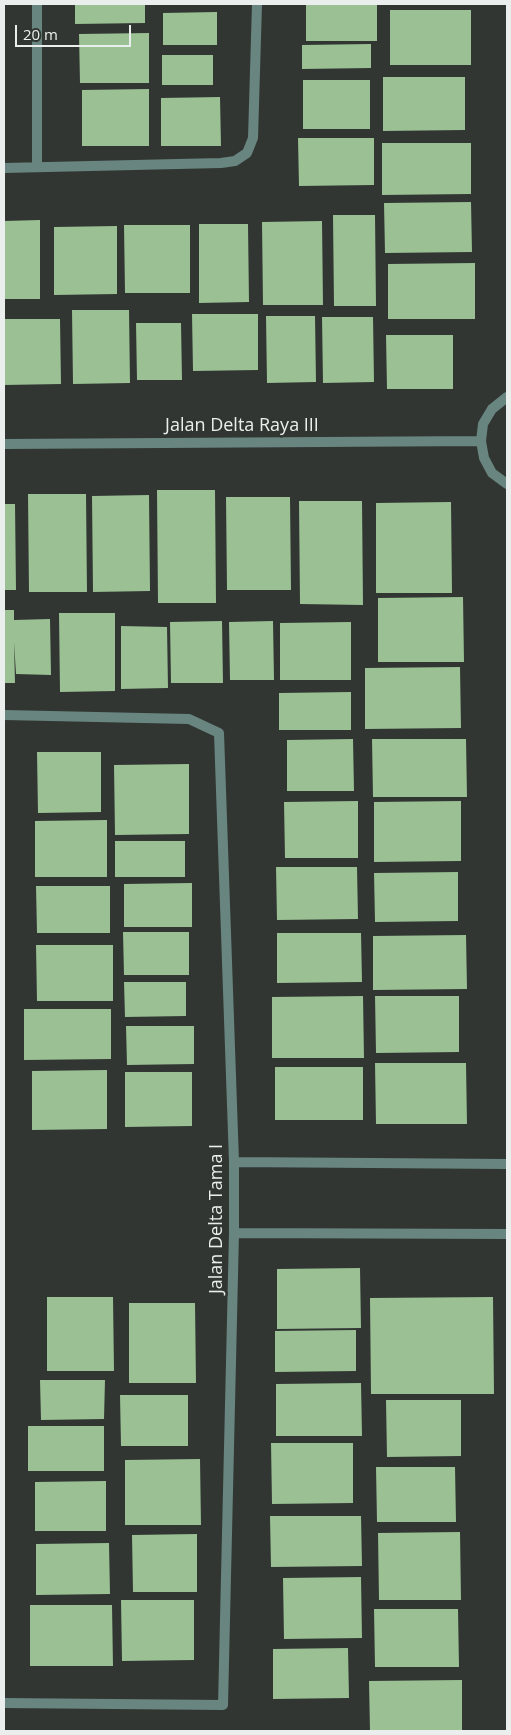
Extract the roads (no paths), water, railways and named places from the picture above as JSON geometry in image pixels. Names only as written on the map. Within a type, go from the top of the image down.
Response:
[{"type":"street","points":[[36,167],[37,4]]},
{"type":"street","points":[[4,168],[221,163],[235,160],[247,153],[253,138],[257,4]]},
{"type":"street","points":[[507,397],[492,409],[483,424],[481,441],[484,458],[492,473],[507,484]]},
{"type":"street","name":"Jalan Delta Raya III","points":[[4,444],[481,441]]},
{"type":"street","name":"Jalan Delta Tama I","points":[[4,715],[189,719],[219,733],[234,1162],[223,1705],[4,1703]]},
{"type":"street","points":[[234,1162],[507,1164]]},
{"type":"street","points":[[234,1232],[507,1234]]}]
